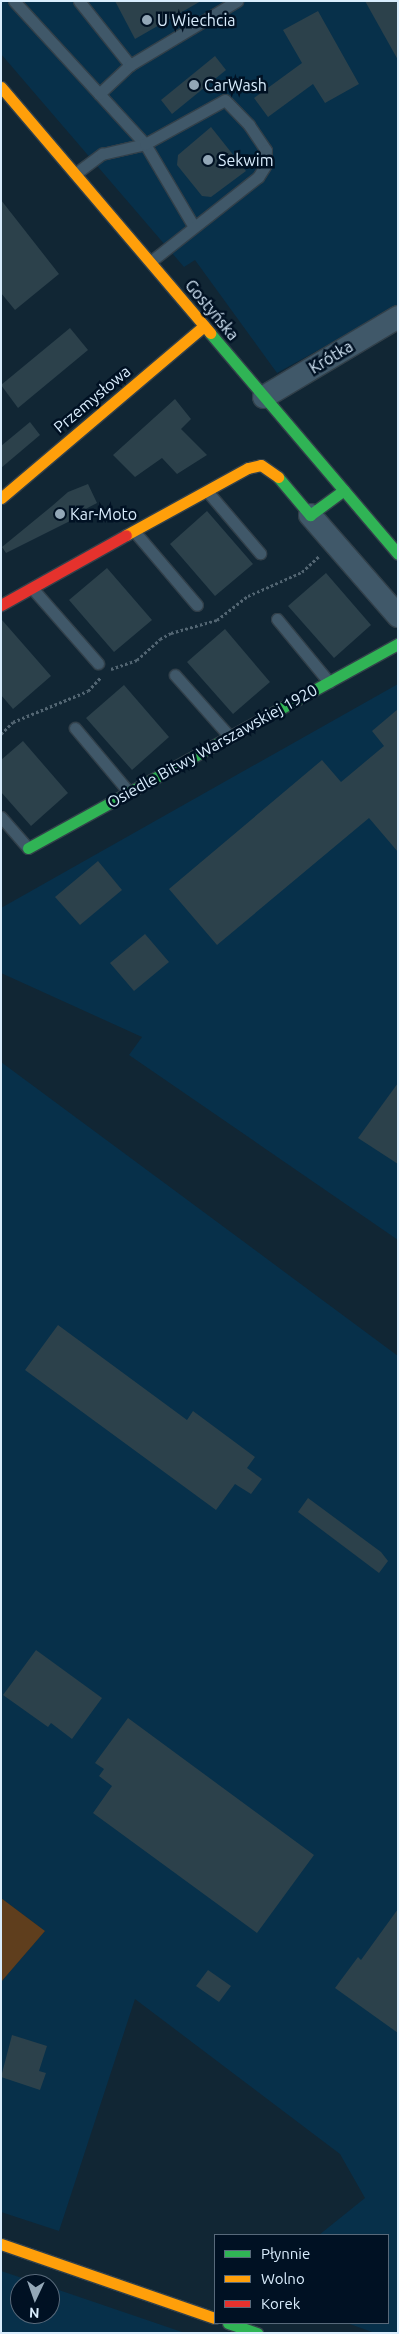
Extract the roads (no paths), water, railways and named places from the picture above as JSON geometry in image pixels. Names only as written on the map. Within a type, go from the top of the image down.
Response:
[{"type":"street","name":"Gostyńska","points":[[1,87],[398,554]]},
{"type":"street","name":"Krótka","points":[[264,397],[398,317]]},
{"type":"street","name":"Przemysłowa","points":[[1,498],[204,326]]},
{"type":"street","points":[[1,605],[207,491],[261,465],[273,471],[398,616]]},
{"type":"street","points":[[310,515],[344,490]]},
{"type":"street","name":"Osiedle Bitwy Warszawskiej 1920","points":[[28,848],[398,644]]},
{"type":"street","points":[[1,2244],[214,2318]]},
{"type":"street","points":[[231,2324],[256,2333]]},
{"type":"lane","points":[[14,1],[145,144],[194,228]]},
{"type":"lane","points":[[79,1],[130,65]]},
{"type":"lane","points":[[98,94],[130,65],[237,1]]},
{"type":"lane","points":[[76,174],[102,154],[145,144],[225,100],[249,125],[266,150],[265,166],[258,177],[150,262]]},
{"type":"lane","points":[[207,491],[260,554]]},
{"type":"lane","points":[[134,531],[197,605]]},
{"type":"lane","points":[[32,588],[98,663]]},
{"type":"lane","points":[[277,619],[329,682]]},
{"type":"lane","points":[[175,675],[230,737]]},
{"type":"lane","points":[[75,728],[128,792]]},
{"type":"lane","points":[[1,817],[28,848]]},
{"type":"place","name":"U Wiechcia","points":[[147,20]]},
{"type":"place","name":"CarWash","points":[[194,85]]},
{"type":"place","name":"Sekwim","points":[[208,160]]},
{"type":"place","name":"Kar-Moto","points":[[60,514]]}]
